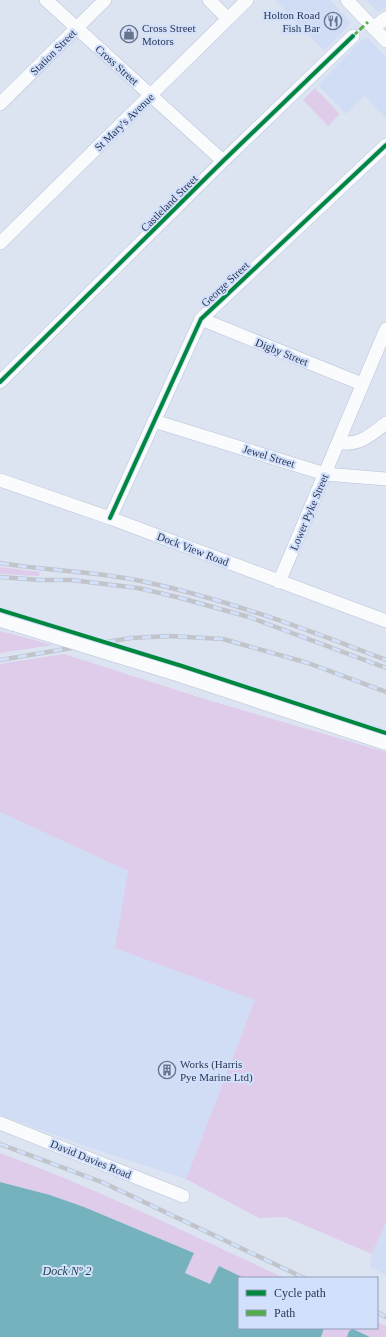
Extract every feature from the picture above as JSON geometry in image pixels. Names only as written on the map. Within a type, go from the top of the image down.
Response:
[{"type":"street","name":"Cross Street","points":[[46,0],[223,161]]},
{"type":"street","name":"Station Street","points":[[0,104],[105,0]]},
{"type":"street","points":[[209,0],[227,18]]},
{"type":"street","name":"St Mary's Avenue","points":[[0,242],[246,0]]},
{"type":"street","points":[[347,0],[386,41]]},
{"type":"street","points":[[374,28],[386,18]]},
{"type":"street","name":"Castleland Street","points":[[0,382],[223,161],[353,36]]},
{"type":"street","name":"George Street","points":[[110,518],[201,319],[386,145]]},
{"type":"street","name":"Digby Street","points":[[201,319],[362,384]]},
{"type":"street","name":"Lower Pyke Street","points":[[279,582],[386,329]]},
{"type":"street","name":"Jewel Street","points":[[154,421],[325,474],[386,478]]},
{"type":"street","points":[[338,442],[346,444],[365,440],[386,424]]},
{"type":"street","name":"Dock View Road","points":[[0,480],[110,518],[386,621]]},
{"type":"street","points":[[7,620],[180,673],[386,741]]},
{"type":"street","name":"David Davies Road","points":[[0,1123],[183,1196]]},
{"type":"shaded area","points":[[275,0],[330,0],[351,22],[350,25],[324,51]]},
{"type":"shaded area","points":[[366,0],[386,0],[386,7],[378,12]]},
{"type":"shaded area","points":[[368,38],[386,57],[386,119],[365,96],[346,114],[318,85],[363,39]]},
{"type":"shaded area","points":[[315,88],[340,114],[328,126],[303,100]]},
{"type":"shaded area","points":[[0,567],[39,572],[40,574],[39,576],[0,574]]},
{"type":"shaded area","points":[[0,631],[53,645],[0,653]]},
{"type":"shaded area","points":[[64,654],[211,701],[386,752],[386,1221],[372,1254],[285,1217],[259,1218],[186,1179],[255,1000],[115,948],[128,871],[0,812],[0,664]]},
{"type":"shaded area","points":[[0,812],[128,871],[116,948],[255,1000],[186,1179],[79,1144],[0,1115]]},
{"type":"shaded area","points":[[0,1153],[108,1197],[282,1277],[242,1277],[219,1267],[210,1284],[185,1273],[194,1253],[84,1207],[50,1195],[0,1182]]},
{"type":"shaded area","points":[[386,1221],[386,1275],[370,1267],[372,1254]]},
{"type":"shaded area","points":[[378,1322],[386,1326],[386,1337],[370,1337],[353,1329],[378,1329]]},
{"type":"shaded area","points":[[324,1329],[353,1329],[349,1331],[347,1337],[321,1337]]},
{"type":"water","name":"Dock Nº 2","points":[[0,1182],[50,1195],[84,1207],[194,1253],[185,1273],[210,1284],[219,1266],[242,1277],[238,1277],[238,1329],[324,1329],[321,1337],[0,1337]]},
{"type":"water","points":[[353,1329],[370,1337],[347,1337],[349,1331]]},
{"type":"railway","points":[[0,563],[106,575],[173,588],[265,616],[386,660]]},
{"type":"railway","points":[[0,577],[40,580],[71,580],[138,588],[177,597],[249,617],[386,668]]},
{"type":"railway","points":[[0,660],[131,638],[169,636],[223,639],[308,663],[386,692]]},
{"type":"railway","points":[[0,1144],[104,1183],[302,1277]]},
{"type":"railway","points":[[378,1313],[386,1317]]},
{"type":"marked path","points":[[353,36],[368,22]]},
{"type":"cycle path","points":[[0,382],[223,161],[353,36]]},
{"type":"cycle path","points":[[110,518],[201,319],[386,145]]},
{"type":"cycle path","points":[[0,610],[182,666],[386,733]]},
{"type":"place","name":"Holton Road Fish Bar","points":[[333,21]]},
{"type":"place","name":"Cross Street Motors","points":[[129,34]]},
{"type":"place","name":"Works (Harris Pye Marine Ltd)","points":[[167,1070]]}]
